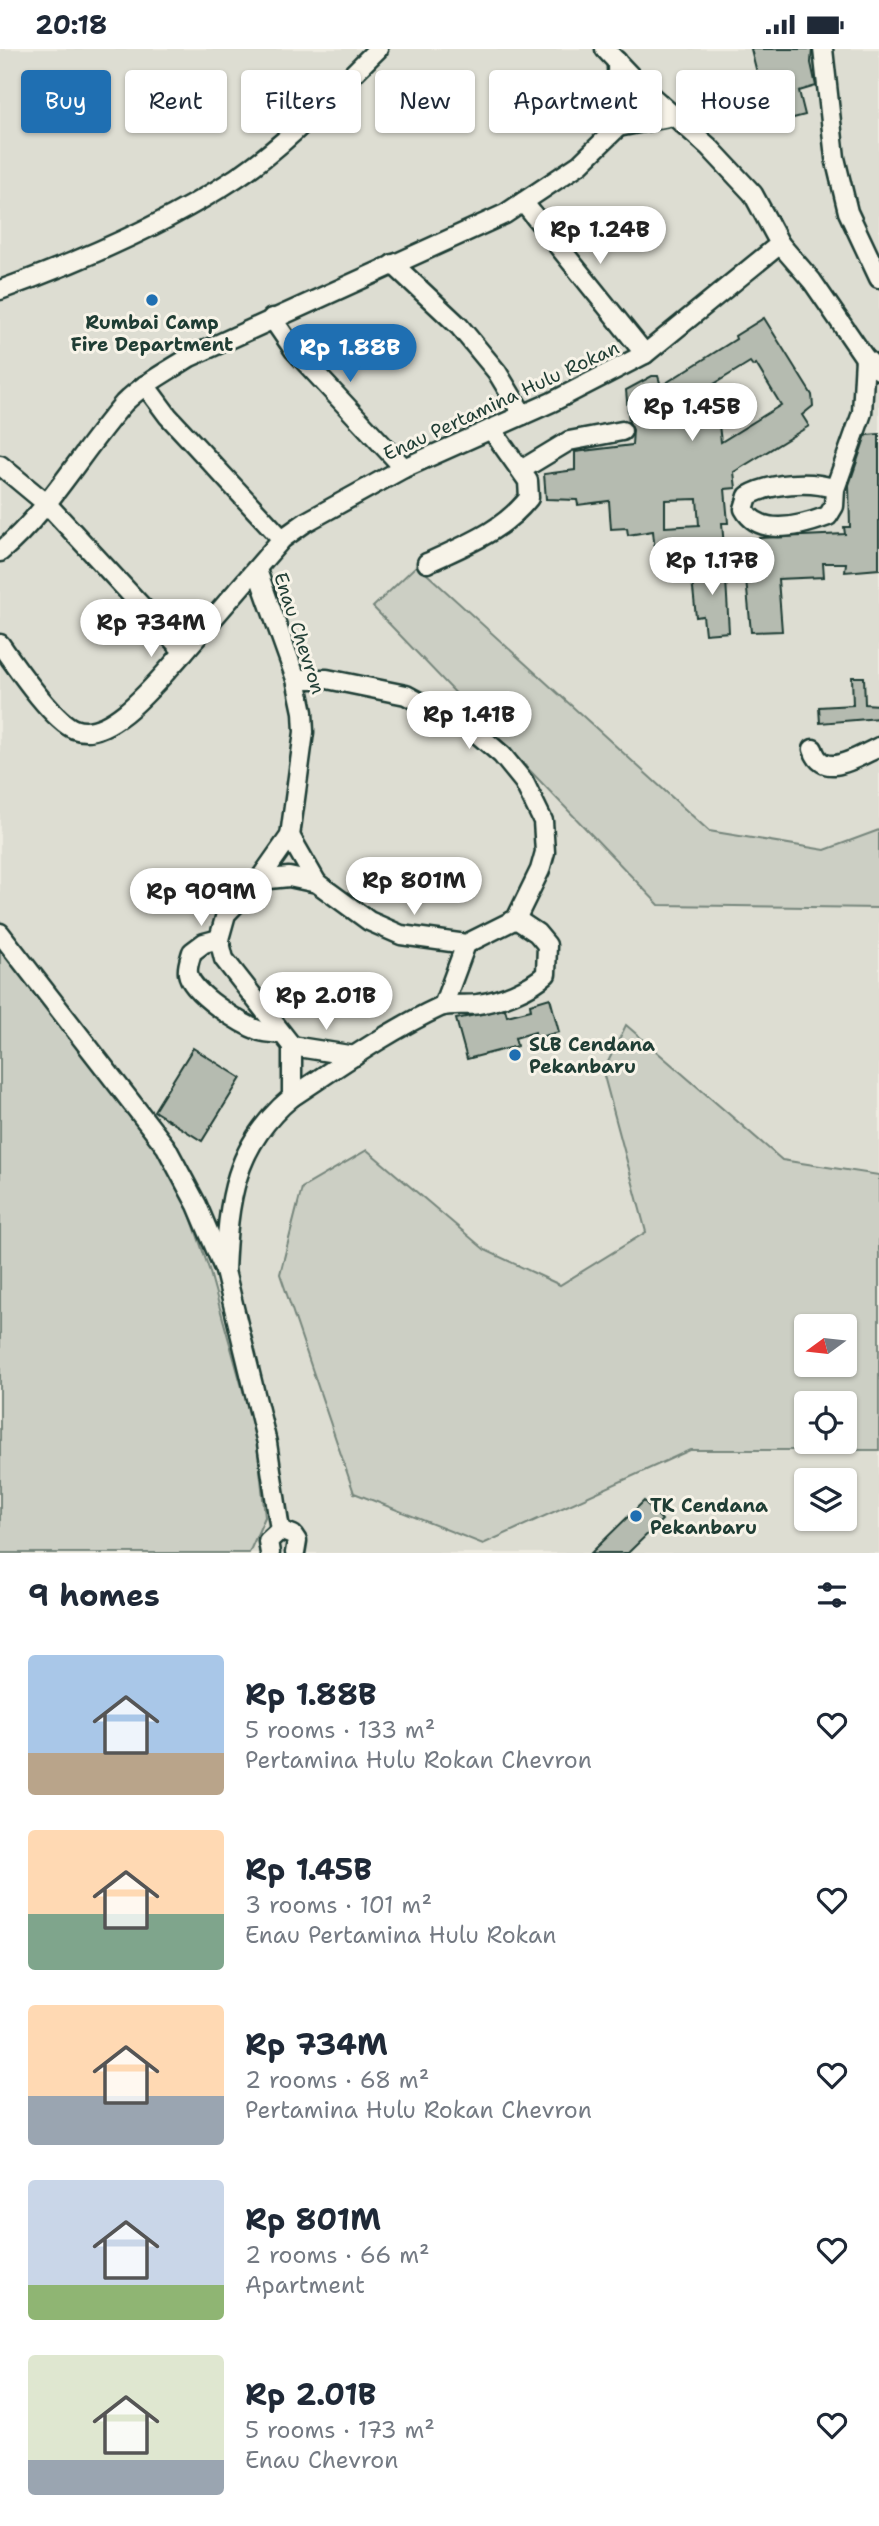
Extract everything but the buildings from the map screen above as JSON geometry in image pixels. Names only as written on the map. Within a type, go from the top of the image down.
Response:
[{"type":"street","points":[[0,291],[105,248],[236,178],[290,135],[378,49]]},
{"type":"street","points":[[823,49],[835,158],[848,212],[879,278]]},
{"type":"street","points":[[611,55],[641,87],[709,147],[753,194],[780,244],[812,281],[872,364],[862,414],[835,489],[834,506],[828,516],[808,524],[790,527],[762,524],[749,517],[744,509],[748,496],[760,489],[807,485],[823,485],[835,489]]},
{"type":"street","points":[[662,118],[674,116]]},
{"type":"street","points":[[0,552],[19,536],[47,504],[125,403],[145,385],[190,357],[272,318],[505,214],[580,164],[612,133]]},
{"type":"street","points":[[523,202],[645,354]]},
{"type":"street","name":"Enau Pertamina Hulu Rokan","points":[[0,644],[30,685],[63,722],[73,729],[84,731],[106,726],[124,714],[184,652],[282,539],[331,507],[404,468],[523,415],[645,354],[780,244]]},
{"type":"street","points":[[393,264],[459,326],[497,372],[523,415]]},
{"type":"street","points":[[272,318],[294,350],[404,468]]},
{"type":"street","points":[[145,385],[168,416],[282,539]]},
{"type":"street","points":[[427,563],[496,530],[517,513],[529,498],[528,481],[491,429]]},
{"type":"street","points":[[521,470],[569,441],[621,431]]},
{"type":"street","points":[[0,465],[47,504],[184,652]]},
{"type":"street","name":"Enau Chevron","points":[[219,939],[226,914],[260,880],[290,836],[304,732],[296,680],[257,570]]},
{"type":"street","points":[[290,836],[317,883],[369,921],[401,935],[466,944],[516,919],[540,870],[545,852],[543,821],[524,782],[502,755],[475,731],[406,695],[327,679],[296,680]]},
{"type":"street","points":[[813,749],[822,765],[835,766],[879,747]]},
{"type":"street","points":[[260,880],[289,877],[317,883]]},
{"type":"street","points":[[225,1271],[228,1220],[236,1178],[257,1132],[273,1112],[355,1056],[443,1006],[478,1004],[498,999],[540,980],[546,974],[547,946],[537,933],[516,919]]},
{"type":"street","points":[[0,933],[166,1147],[197,1205],[225,1271],[267,1443],[280,1530]]},
{"type":"street","points":[[292,1097],[287,1040],[224,959],[219,939],[204,943],[192,952],[188,972],[191,982],[211,1002],[260,1030],[287,1040],[355,1056]]},
{"type":"street","points":[[443,1006],[466,944]]},
{"type":"street","points":[[280,1530],[293,1535],[301,1551]]},
{"type":"street","points":[[270,1553],[268,1541],[280,1530]]},
{"type":"shaded area","points":[[0,49],[879,49],[879,1553],[0,1553]]},
{"type":"shaded area","points":[[417,565],[709,831],[825,850],[879,830],[879,908],[659,905],[373,607]]},
{"type":"shaded area","points":[[0,926],[156,1146],[186,1203],[209,1269],[257,1441],[265,1517],[249,1553],[0,1553]]},
{"type":"shaded area","points":[[626,1025],[782,1160],[879,1175],[879,1450],[857,1450],[857,1391],[794,1391],[794,1450],[690,1450],[483,1544],[354,1493],[280,1274],[302,1188],[367,1150],[485,1250],[560,1285],[646,1232],[603,1072]]},
{"type":"place","name":"Rumbai Camp Fire Department","points":[[152,300]]},
{"type":"place","name":"SLB Cendana Pekanbaru","points":[[515,1055]]},
{"type":"place","name":"TK Cendana Pekanbaru","points":[[636,1516]]}]
